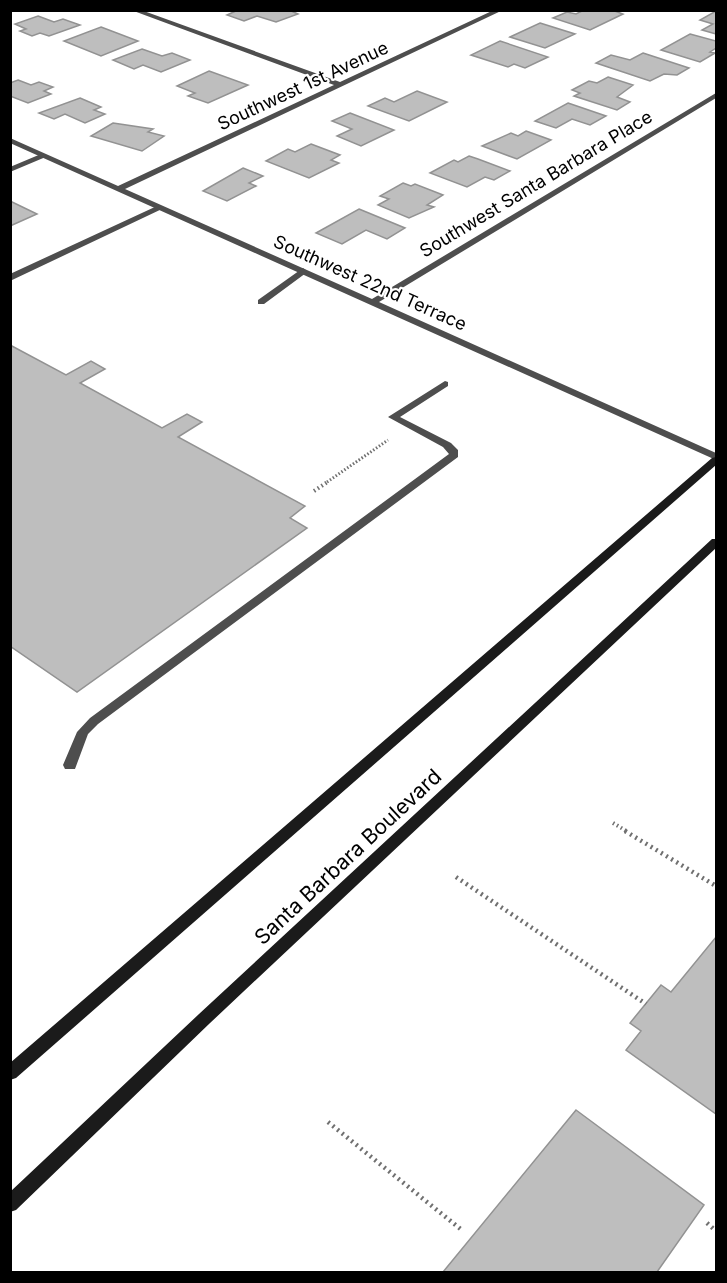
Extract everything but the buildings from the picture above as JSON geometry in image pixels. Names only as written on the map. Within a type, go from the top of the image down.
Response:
[{"type":"main road","points":[[10,1073],[717,458]]},
{"type":"main road","name":"Santa Barbara Boulevard","points":[[10,1204],[204,1019],[717,542]]},
{"type":"street","points":[[134,10],[341,85]]},
{"type":"street","name":"Southwest 1st Avenue","points":[[118,189],[500,10]]},
{"type":"street","name":"Southwest Santa Barbara Place","points":[[373,302],[717,95]]},
{"type":"street","name":"Southwest 22nd Terrace","points":[[10,140],[717,458]]},
{"type":"street","points":[[10,170],[44,156]]},
{"type":"street","points":[[10,278],[160,208]]},
{"type":"street","points":[[261,302],[303,271]]},
{"type":"street","points":[[70,765],[83,732],[94,721],[454,455],[453,450],[447,445],[393,417],[445,384]]},
{"type":"path","points":[[314,491],[388,440]]},
{"type":"path","points":[[613,823],[717,886]]},
{"type":"path","points":[[456,877],[646,1004]]},
{"type":"path","points":[[328,1122],[462,1231]]},
{"type":"path","points":[[707,1223],[717,1231]]}]
